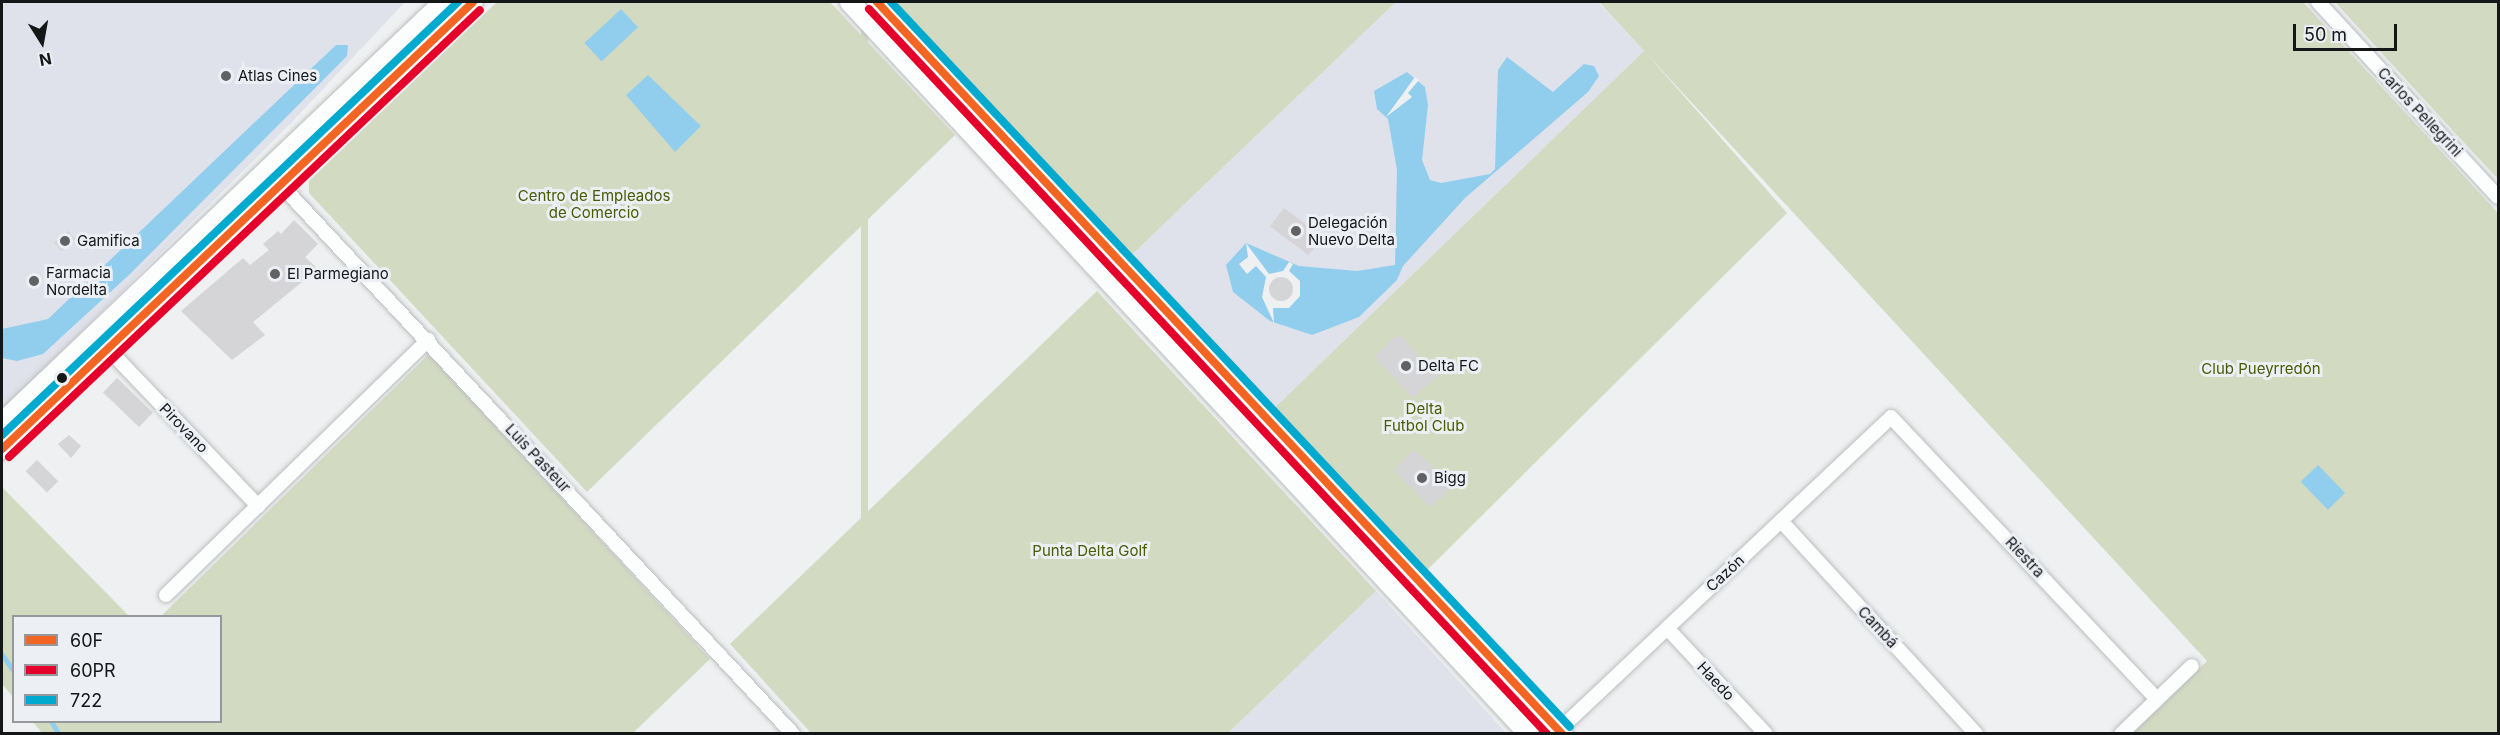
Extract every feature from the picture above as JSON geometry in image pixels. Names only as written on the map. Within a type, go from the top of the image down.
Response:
[{"type":"main road","points":[[2,423],[444,2]]},
{"type":"main road","points":[[2,449],[109,350],[473,2]]},
{"type":"main road","points":[[850,2],[1529,734]]},
{"type":"main road","points":[[877,2],[1560,732]]},
{"type":"street","name":"Carlos Pellegrini","points":[[2318,2],[2499,197]]},
{"type":"street","name":"Luis Pasteur","points":[[281,185],[793,734]]},
{"type":"street","points":[[166,595],[428,340]]},
{"type":"street","name":"Pirovano","points":[[109,350],[258,506]]},
{"type":"street","name":"Cazón","points":[[1560,732],[1892,417]]},
{"type":"street","name":"Riestra","points":[[1892,417],[2157,699]]},
{"type":"street","name":"Cambá","points":[[1781,521],[1976,734]]},
{"type":"street","name":"Haedo","points":[[1667,628],[1766,734]]},
{"type":"street","points":[[2121,734],[2192,666]]},
{"type":"shaded area","points":[[2,2],[405,2],[291,123],[2,411]]},
{"type":"shaded area","points":[[1396,2],[1598,2],[1644,51],[1264,418],[1121,265]]},
{"type":"shaded area","points":[[1376,591],[1506,733],[1228,733]]},
{"type":"green space","name":"Centro de Empleados de Comercio","points":[[497,2],[830,2],[955,135],[587,492],[309,193],[309,181]]},
{"type":"green space","points":[[861,2],[868,2],[868,734],[861,734]]},
{"type":"green space","points":[[887,2],[1396,2],[1121,265]]},
{"type":"green space","points":[[1599,2],[2303,2],[2498,213],[2498,733],[2133,733],[2207,661],[1646,53],[1787,213],[1417,580],[1264,418],[1644,51]]},
{"type":"green space","points":[[2335,2],[2498,2],[2498,179],[2455,133]]},
{"type":"green space","name":"Punta Delta Golf","points":[[1097,291],[1376,591],[1228,733],[811,733],[730,644]]},
{"type":"green space","points":[[429,354],[710,659],[633,733],[42,733],[34,723],[222,723],[222,615],[162,615]]},
{"type":"green space","points":[[2,487],[128,615],[12,615],[12,696],[2,684]]},
{"type":"water","points":[[621,9],[638,27],[601,61],[584,43]]},
{"type":"water","points":[[336,45],[348,45],[347,56],[130,274],[43,354],[17,361],[2,358],[2,329],[48,319]]},
{"type":"water","points":[[1507,57],[1553,92],[1584,64],[1594,66],[1599,76],[1588,92],[1465,198],[1403,266],[1397,280],[1359,317],[1312,335],[1270,321],[1233,292],[1226,265],[1246,243],[1299,266],[1357,271],[1395,265],[1397,170],[1388,119],[1377,109],[1374,91],[1407,72],[1425,87],[1428,105],[1422,160],[1430,180],[1441,183],[1490,174],[1495,169],[1498,70]]},
{"type":"water","points":[[648,75],[701,126],[675,152],[626,95]]},
{"type":"water","points":[[2318,465],[2345,493],[2328,510],[2301,482]]},
{"type":"pier","points":[[1415,77],[1419,80],[1408,93],[1412,97],[1386,117]]},
{"type":"pier","points":[[1246,243],[1269,274],[1283,271],[1289,262],[1293,264],[1289,271],[1300,281],[1300,296],[1289,308],[1273,308],[1274,323],[1262,297],[1266,277],[1256,266],[1247,274],[1239,264],[1248,257]]},
{"type":"building","name":"Delegación Nuevo Delta","points":[[1284,208],[1322,237],[1308,255],[1270,226]]},
{"type":"building","points":[[294,220],[318,244],[305,257],[318,269],[253,322],[265,335],[232,360],[181,311],[243,258],[250,265],[269,250],[263,244],[278,231],[281,234]]},
{"type":"building","name":"Gamifica","points":[[68,231],[75,239],[62,251],[54,243]]},
{"type":"building","points":[[1281,277],[1290,280],[1293,289],[1290,298],[1281,301],[1272,298],[1269,289],[1272,280]]},
{"type":"building","name":"Delta FC","points":[[1399,334],[1437,376],[1413,398],[1374,356]]},
{"type":"building","points":[[117,378],[153,413],[139,427],[103,392]]},
{"type":"building","points":[[69,435],[81,446],[71,458],[58,444]]},
{"type":"building","name":"Bigg","points":[[1414,449],[1452,486],[1431,507],[1393,471]]},
{"type":"building","points":[[37,460],[58,481],[47,493],[26,471]]},
{"type":"waterway","points":[[2,654],[12,668]]},
{"type":"waterway","points":[[53,723],[59,734]]},
{"type":"transit line","name":"722","points":[[2,435],[458,2]]},
{"type":"transit line","name":"60F","points":[[2,449],[473,2]]},
{"type":"transit line","name":"60F","points":[[877,2],[1562,734]]},
{"type":"transit line","name":"722","points":[[891,2],[1570,727]]},
{"type":"transit line","name":"60PR","points":[[869,9],[1547,734]]},
{"type":"transit line","name":"60PR","points":[[9,457],[480,10]]},
{"type":"place","name":"Atlas Cines","points":[[226,76]]},
{"type":"place","name":"Delegación Nuevo Delta","points":[[1296,231]]},
{"type":"place","name":"Gamifica","points":[[65,241]]},
{"type":"place","name":"El Parmegiano","points":[[275,274]]},
{"type":"place","name":"Farmacia Nordelta","points":[[34,281]]},
{"type":"place","name":"Delta FC","points":[[1406,366]]},
{"type":"place","name":"Bigg","points":[[1422,478]]},
{"type":"park label","name":"Club Pueyrredón","points":[[2261,369]]},
{"type":"park label","name":"Delta Futbol Club","points":[[1424,416]]}]
